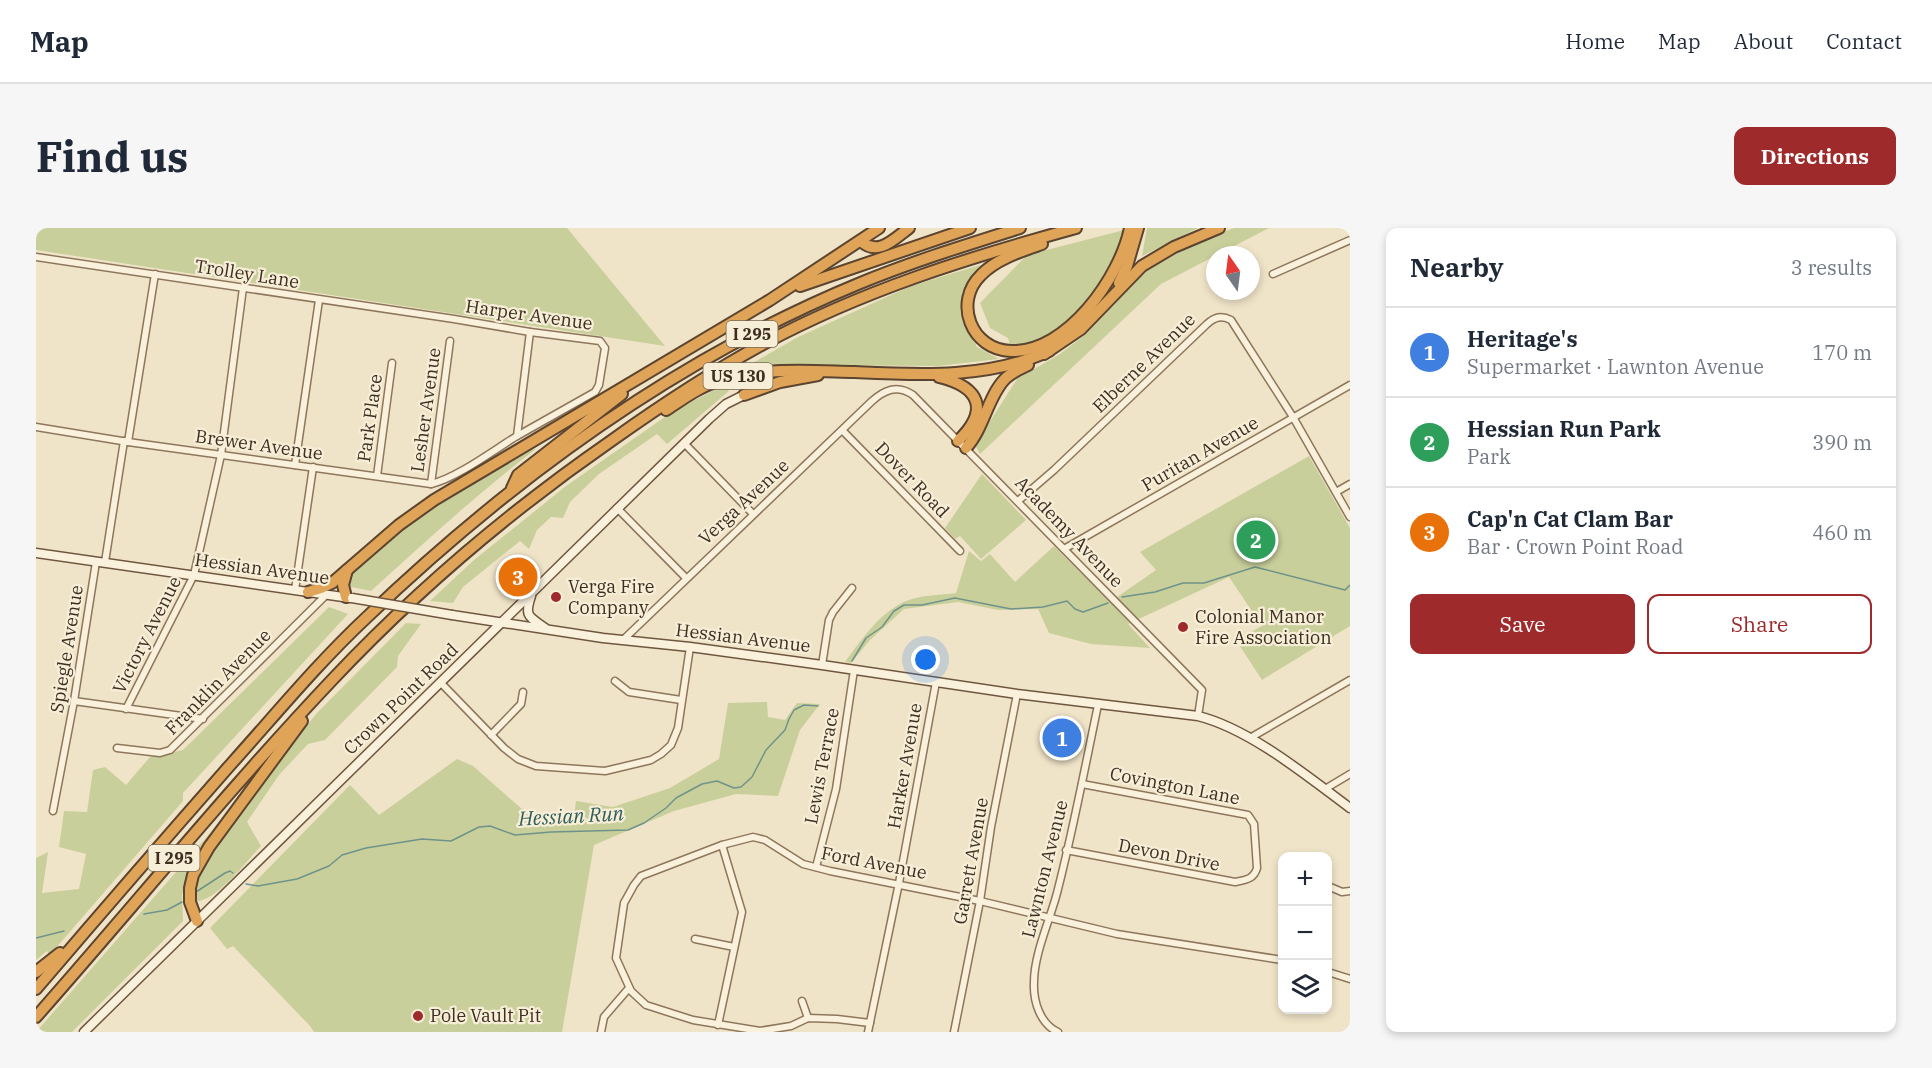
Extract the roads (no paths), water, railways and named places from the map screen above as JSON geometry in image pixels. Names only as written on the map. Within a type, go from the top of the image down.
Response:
[{"type":"highway","name":"US 130","points":[[511,491],[518,475],[604,407],[661,367],[770,300],[879,228]]},
{"type":"highway","points":[[861,241],[873,248],[883,247],[909,228]]},
{"type":"highway","points":[[770,300],[828,275],[970,228]]},
{"type":"highway","name":"I 295","points":[[36,989],[335,648],[431,558],[511,491],[587,435],[683,372],[778,321],[887,272],[1020,228]]},
{"type":"highway","name":"I 295","points":[[36,1017],[272,745],[314,700],[376,636],[459,558],[545,489],[673,397],[764,344],[835,310],[936,269],[1076,228]]},
{"type":"highway","points":[[1083,228],[1073,234],[1025,250],[991,267],[979,276],[968,295],[967,309],[970,323],[982,340],[994,348],[1019,351],[1043,343],[1070,326],[1097,299],[1110,279],[1123,253],[1130,228]]},
{"type":"highway","name":"US 130","points":[[634,425],[647,422],[699,389],[731,378],[785,370],[924,373],[990,369],[1030,360],[1049,351],[1081,329],[1107,301],[1127,266],[1138,228]]},
{"type":"highway","points":[[1107,301],[1134,273],[1151,260],[1174,247],[1219,228]]},
{"type":"highway","points":[[895,239],[910,241],[939,238]]},
{"type":"highway","points":[[962,445],[977,435],[1003,381],[1049,351]]},
{"type":"highway","points":[[308,592],[325,587],[399,525],[434,501],[582,411],[661,367]]},
{"type":"highway","points":[[744,394],[797,378],[855,372]]},
{"type":"highway","points":[[924,373],[958,382],[972,394],[977,407],[975,421],[962,445]]},
{"type":"highway","points":[[348,569],[343,582],[349,598]]},
{"type":"highway","points":[[197,921],[190,902],[193,875],[208,847],[307,715],[314,700]]},
{"type":"highway","points":[[36,972],[77,940]]},
{"type":"main road","name":"Crown Point Road","points":[[84,1032],[684,443],[720,409],[744,394]]},
{"type":"main road","name":"Hessian Avenue","points":[[36,553],[349,598],[501,624],[690,647],[1098,705],[1198,716],[1220,723],[1250,738],[1350,808]]},
{"type":"main road","points":[[531,594],[528,615],[548,630]]},
{"type":"street","points":[[1273,274],[1350,240]]},
{"type":"street","name":"Trolley Lane","points":[[36,257],[454,319]]},
{"type":"street","name":"Spiegle Avenue","points":[[52,811],[100,562],[126,442],[155,274]]},
{"type":"street","name":"Victory Avenue","points":[[126,709],[194,575],[221,455],[243,288]]},
{"type":"street","points":[[295,465],[319,300]]},
{"type":"street","name":"Elberne Avenue","points":[[1018,501],[1054,470],[1213,319],[1225,317],[1231,320],[1293,417],[1350,517]]},
{"type":"street","name":"Harper Avenue","points":[[454,319],[600,341],[605,348],[599,385],[595,392],[517,436]]},
{"type":"street","points":[[431,484],[439,482],[517,436],[530,332]]},
{"type":"street","name":"Lesher Avenue","points":[[431,484],[450,341]]},
{"type":"street","name":"Park Place","points":[[377,477],[392,363]]},
{"type":"street","name":"Puritan Avenue","points":[[1065,549],[1350,384]]},
{"type":"street","name":"Academy Avenue","points":[[889,389],[905,390],[913,395],[1202,690],[1198,716]]},
{"type":"street","name":"Verga Avenue","points":[[623,640],[880,394],[889,389]]},
{"type":"street","name":"Brewer Avenue","points":[[36,427],[126,442],[431,484]]},
{"type":"street","name":"Dover Road","points":[[843,430],[960,551]]},
{"type":"street","points":[[684,443],[753,514]]},
{"type":"street","points":[[295,590],[313,467]]},
{"type":"street","points":[[1336,492],[1350,484]]},
{"type":"street","points":[[617,508],[686,578]]},
{"type":"street","points":[[822,665],[829,620],[852,588]]},
{"type":"street","name":"Franklin Avenue","points":[[117,748],[160,753],[170,750],[326,595]]},
{"type":"street","points":[[441,683],[512,755],[536,766],[591,772],[615,769],[651,760],[668,749],[676,736],[690,647]]},
{"type":"street","name":"Lewis Terrace","points":[[816,867],[836,789],[854,670]]},
{"type":"street","points":[[1250,738],[1350,680]]},
{"type":"street","points":[[615,681],[629,692],[681,700]]},
{"type":"street","name":"Harker Avenue","points":[[868,1032],[899,883],[936,682]]},
{"type":"street","points":[[491,735],[521,704],[523,692]]},
{"type":"street","name":"Garrett Avenue","points":[[954,1032],[1017,694]]},
{"type":"street","points":[[74,701],[203,719]]},
{"type":"street","name":"Lawnton Avenue","points":[[1058,1032],[1047,1025],[1037,1005],[1034,991],[1035,969],[1082,784],[1098,705]]},
{"type":"street","points":[[1325,789],[1350,774]]},
{"type":"street","name":"Covington Lane","points":[[1082,784],[1248,815],[1254,824],[1257,865]]},
{"type":"street","name":"Ford Avenue","points":[[629,988],[616,958],[624,903],[641,876],[722,845],[747,838],[758,838],[771,843],[803,864],[816,867],[980,901],[1117,934],[1278,959]]},
{"type":"street","points":[[718,1025],[742,912],[722,845]]},
{"type":"street","name":"Devon Drive","points":[[1066,850],[1235,882],[1250,879],[1255,875],[1257,865]]},
{"type":"street","points":[[1332,888],[1342,892],[1350,891]]},
{"type":"street","points":[[695,939],[734,946]]},
{"type":"street","points":[[1332,973],[1350,979]]},
{"type":"street","points":[[601,1032],[604,1017],[629,988],[646,1005],[654,1009],[718,1025],[760,1031],[791,1026],[808,1018],[870,1023]]},
{"type":"street","points":[[802,1001],[808,1018]]},
{"type":"waterway","name":"Hessian Run","points":[[1122,597],[1155,592],[1183,583],[1204,583],[1255,567],[1345,590],[1350,585]]},
{"type":"waterway","name":"Hessian Run","points":[[852,661],[866,638],[882,627],[894,611],[904,605],[922,605],[955,598],[1011,609],[1043,607],[1067,601],[1075,609],[1083,612],[1108,603]]},
{"type":"waterway","name":"Hessian Run","points":[[246,884],[258,886],[297,879],[329,866],[342,855],[366,848],[422,839],[451,841],[479,827],[490,826],[515,835],[628,830],[644,823],[676,798],[702,784],[717,781],[734,788],[741,787],[752,777],[766,750],[785,730],[794,710],[804,705],[818,706]]},
{"type":"waterway","name":"Hessian Run","points":[[196,892],[225,873],[230,871],[233,873]]},
{"type":"waterway","name":"Hessian Run","points":[[144,914],[167,910],[182,902]]},
{"type":"waterway","name":"Hessian Run","points":[[36,938],[64,931]]},
{"type":"place","name":"Hessian Run Park","points":[[1256,540]]},
{"type":"place","name":"Cap'n Cat Clam Bar","points":[[518,577]]},
{"type":"place","name":"Verga Fire Company","points":[[556,597]]},
{"type":"place","name":"Colonial Manor Fire Association","points":[[1183,627]]},
{"type":"place","name":"Heritage's","points":[[1062,738]]},
{"type":"place","name":"Pole Vault Pit","points":[[418,1016]]}]
